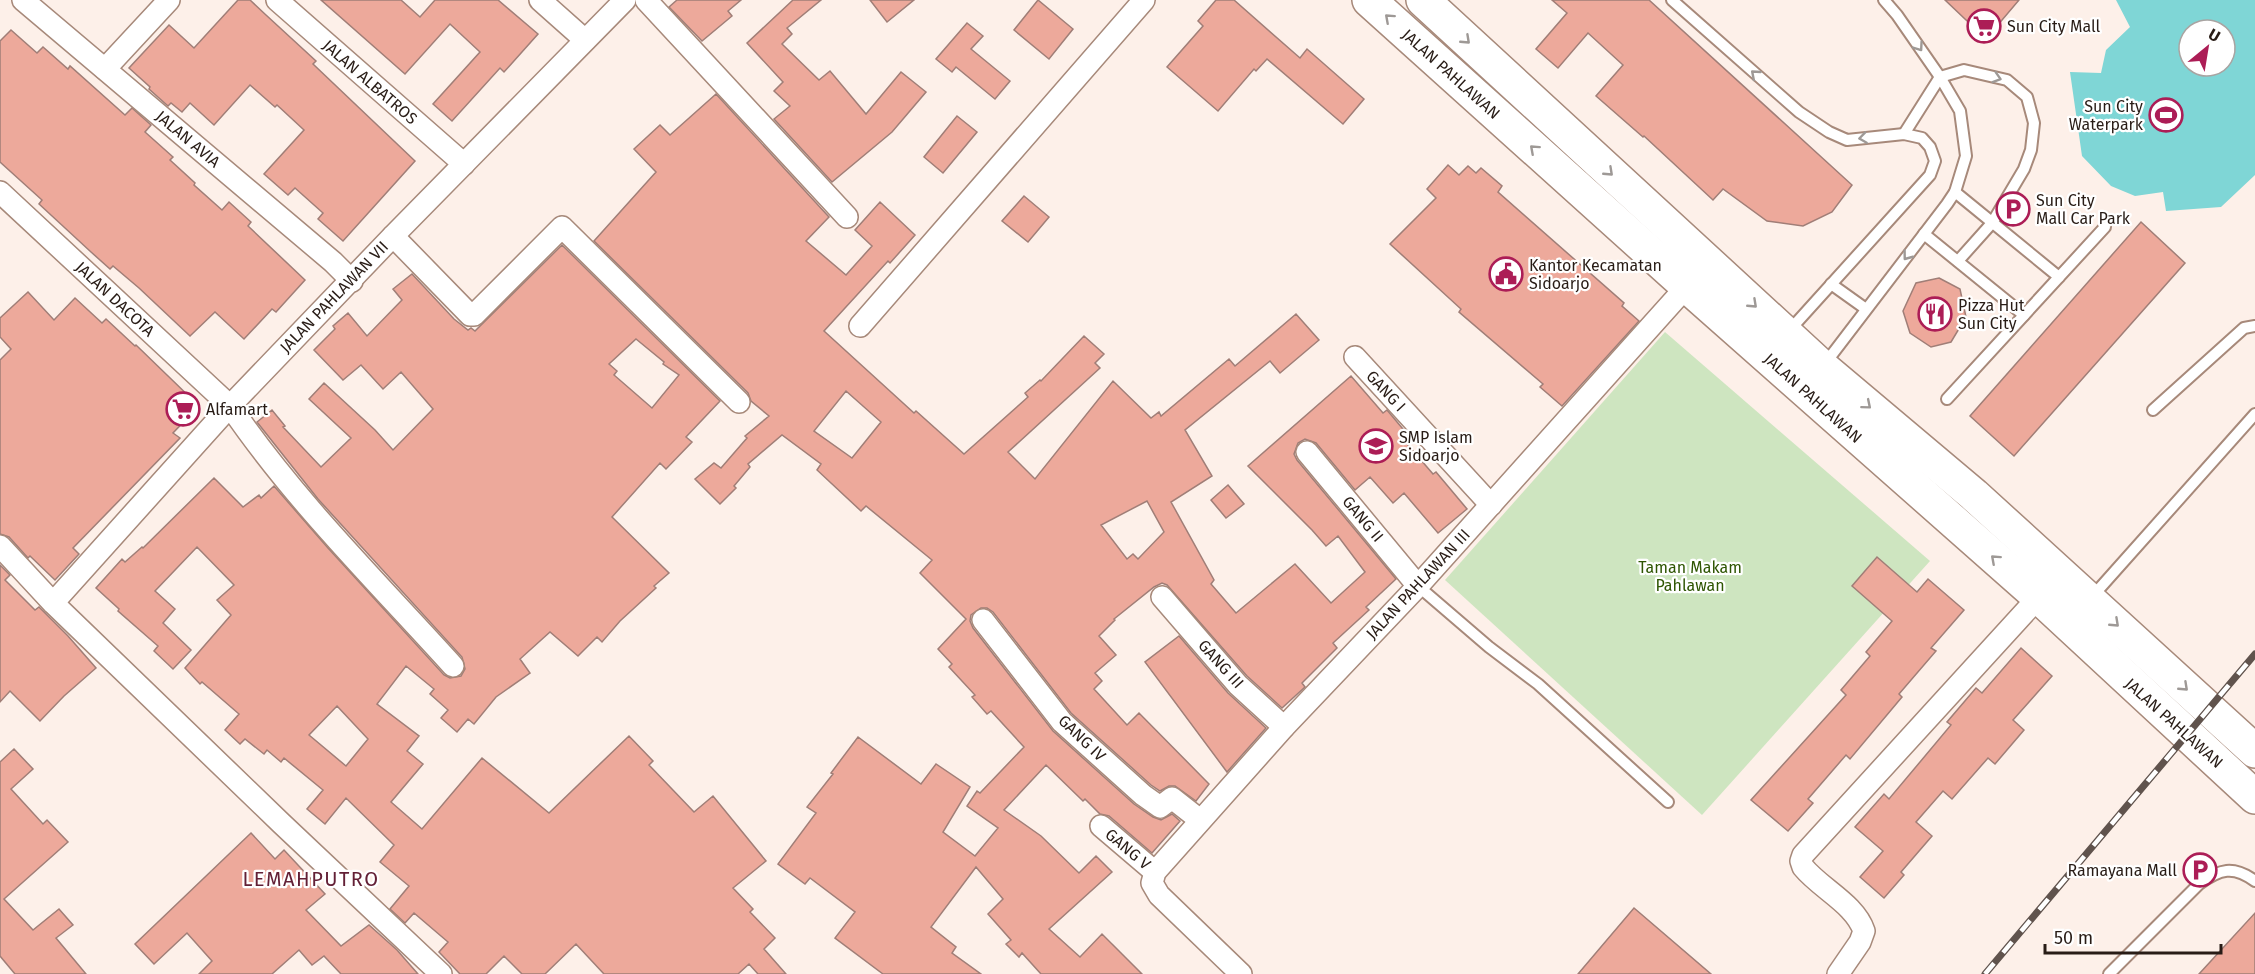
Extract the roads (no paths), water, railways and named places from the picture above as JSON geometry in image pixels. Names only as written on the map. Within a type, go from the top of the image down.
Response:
[{"type":"main road","name":"JALAN PAHLAWAN","points":[[1369,0],[1687,286],[2039,597],[2077,611],[2255,751]]},
{"type":"main road","name":"JALAN PAHLAWAN","points":[[1423,0],[1822,367],[1974,495],[2061,574],[2077,611],[2255,797]]},
{"type":"street","name":"JALAN AVIA","points":[[23,0],[352,280]]},
{"type":"street","points":[[105,69],[169,0]]},
{"type":"street","name":"JALAN ALBATROS","points":[[277,0],[464,164]]},
{"type":"street","points":[[540,0],[585,40]]},
{"type":"street","name":"JALAN PAHLAWAN VII","points":[[53,603],[230,406],[625,0]]},
{"type":"street","points":[[646,0],[847,217]]},
{"type":"street","points":[[860,326],[1144,0]]},
{"type":"street","name":"JALAN DACOTA","points":[[0,192],[230,406],[252,438],[329,530],[453,666]]},
{"type":"street","points":[[393,236],[470,315],[474,315],[562,227],[739,402]]},
{"type":"street","name":"JALAN PAHLAWAN III","points":[[1154,877],[1200,820],[1284,727],[1418,586],[1687,286]]},
{"type":"street","name":"GANG I","points":[[1355,357],[1491,505]]},
{"type":"street","name":"GANG II","points":[[1307,452],[1418,586]]},
{"type":"street","points":[[0,546],[53,603],[272,815],[441,974]]},
{"type":"street","points":[[1838,974],[1860,942],[1864,932],[1862,924],[1803,867],[1801,861],[1803,855],[2061,574]]},
{"type":"street","name":"GANG III","points":[[1162,597],[1238,685],[1284,727]]},
{"type":"street","name":"GANG IV","points":[[983,620],[1062,722],[1143,795],[1160,807],[1173,798],[1200,820]]},
{"type":"street","name":"GANG V","points":[[1101,826],[1154,877],[1159,895],[1241,974]]},
{"type":"lane","points":[[1672,0],[1788,103],[1829,132],[1847,140],[1904,134],[1922,138],[1930,147],[1935,161],[1930,175],[1786,334]]},
{"type":"lane","points":[[1822,367],[1955,192],[1966,156],[1960,111],[1940,76],[1884,0]]},
{"type":"lane","points":[[1904,134],[1940,76],[1964,70],[1987,75],[2007,81],[2027,97],[2034,123],[2031,150],[2024,169],[1992,223],[1958,261]]},
{"type":"lane","points":[[1955,192],[2058,277]]},
{"type":"lane","points":[[1947,399],[2104,227]]},
{"type":"lane","points":[[1924,234],[2024,315]]},
{"type":"lane","points":[[1831,284],[1866,309]]},
{"type":"lane","points":[[2153,410],[2244,328],[2255,326]]},
{"type":"lane","points":[[2077,611],[2255,414]]},
{"type":"lane","points":[[1418,586],[1489,647],[1538,684],[1668,802]]},
{"type":"lane","points":[[2109,974],[2199,884],[2216,872],[2232,870],[2255,881]]},
{"type":"water","name":"Sun City Waterpark","points":[[2116,0],[2255,0],[2255,175],[2221,207],[2166,211],[2163,192],[2135,196],[2111,186],[2082,156],[2070,72],[2101,73],[2106,50],[2130,27]]},
{"type":"railway","points":[[1985,974],[2255,654]]},
{"type":"place","name":"Sun City Mall","points":[[1984,26]]},
{"type":"place","name":"Sun City Waterpark","points":[[2166,115]]},
{"type":"place","name":"Sun City Mall Car Park","points":[[2013,209]]},
{"type":"place","name":"Kantor Kecamatan Sidoarjo","points":[[1506,274]]},
{"type":"place","name":"Pizza Hut Sun City","points":[[1935,314]]},
{"type":"place","name":"Alfamart","points":[[183,409]]},
{"type":"place","name":"SMP Islam Sidoarjo","points":[[1376,446]]},
{"type":"place","name":"Ramayana Mall","points":[[2200,870]]},
{"type":"district","name":"LEMAHPUTRO","points":[[311,879]]},
{"type":"park label","name":"Taman Makam Pahlawan","points":[[1690,576]]}]
